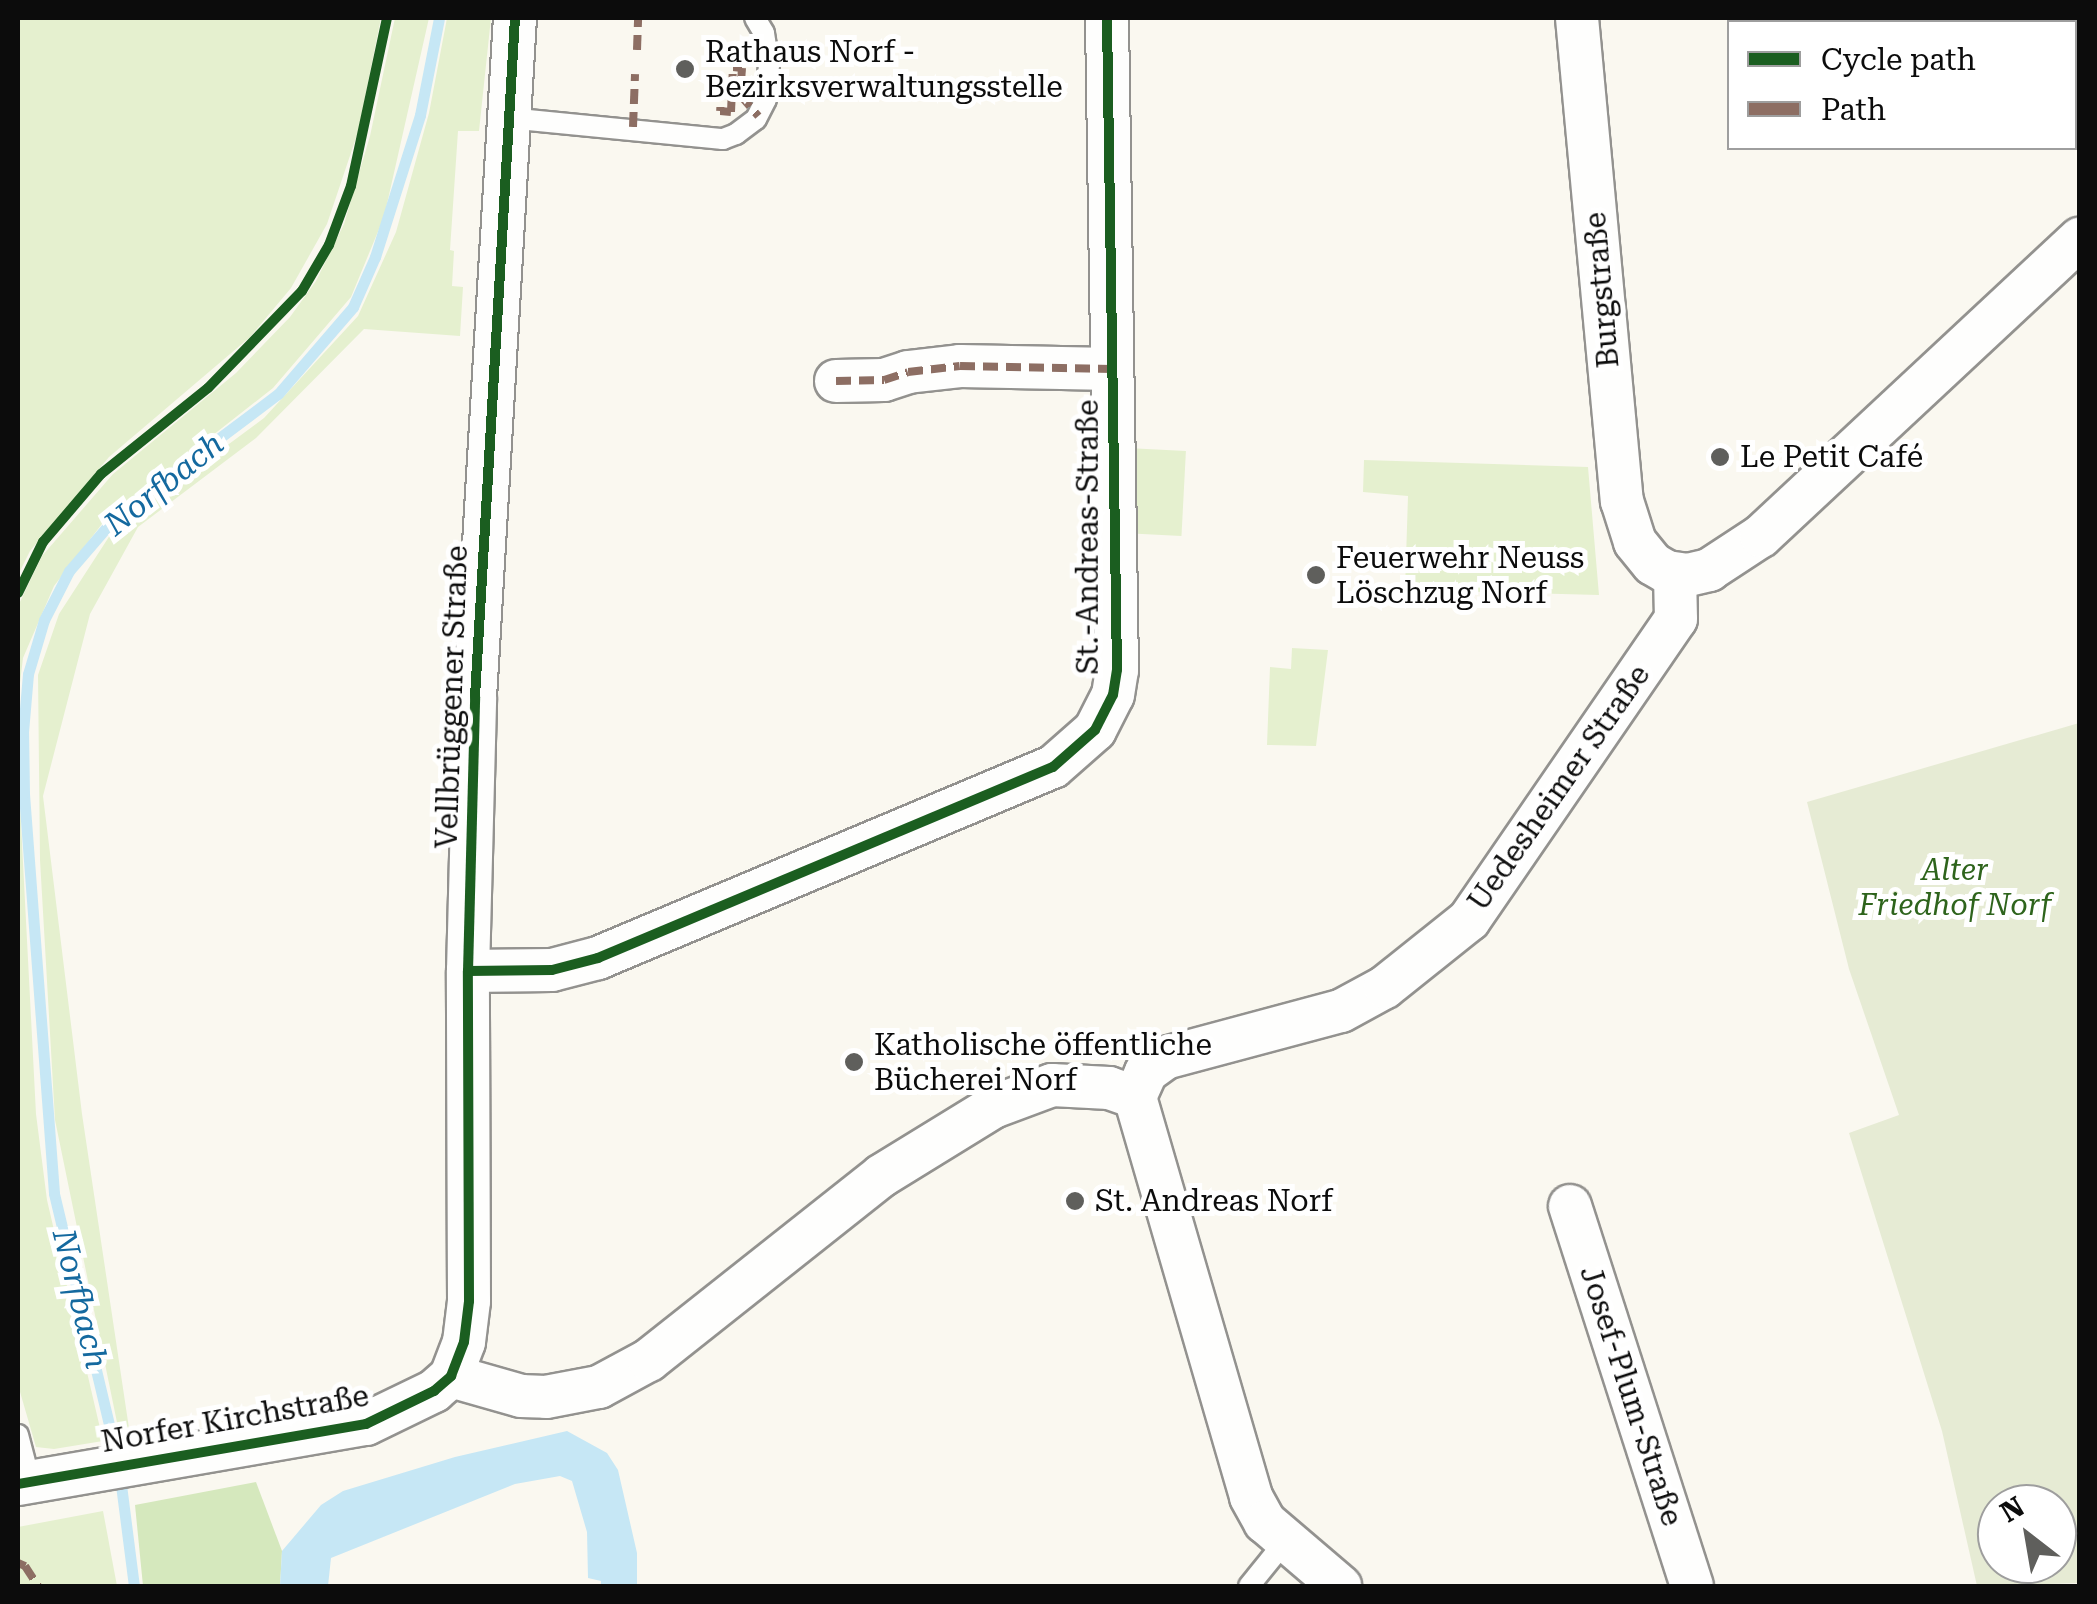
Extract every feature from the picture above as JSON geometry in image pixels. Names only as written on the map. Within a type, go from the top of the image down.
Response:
[{"type":"street","name":"Vellbrüggener Straße","points":[[450,1376],[468,1320],[468,971],[475,697],[516,18]]},
{"type":"street","name":"St.-Andreas-Straße","points":[[468,971],[552,970],[598,958],[1053,766],[1079,749],[1103,718],[1117,670],[1107,18]]},
{"type":"street","name":"Burgstraße","points":[[1577,18],[1622,501],[1635,542],[1661,566]]},
{"type":"street","points":[[1661,566],[1694,575],[1718,567],[1761,536],[2080,239]]},
{"type":"street","points":[[836,381],[884,380],[908,372],[960,366],[1112,368]]},
{"type":"street","name":"Uedesheimer Straße","points":[[1134,1097],[1146,1072],[1165,1058],[1341,1011],[1385,988],[1469,920],[1676,619],[1661,566]]},
{"type":"street","points":[[450,1376],[521,1396],[546,1397],[600,1388],[650,1360],[881,1176],[992,1107],[1052,1084],[1109,1088],[1134,1097],[1251,1497],[1265,1522],[1340,1586]]},
{"type":"street","name":"Josef-Plum-Straße","points":[[1570,1206],[1692,1586]]},
{"type":"street","name":"Norfer Kirchstraße","points":[[24,1483],[366,1424],[410,1406],[450,1376]]},
{"type":"lane","points":[[508,118],[724,139],[758,116],[766,99],[769,65],[764,34],[755,18]]},
{"type":"lane","points":[[18,1434],[24,1483]]},
{"type":"lane","points":[[1249,1586],[1287,1539]]},
{"type":"green space","points":[[18,18],[381,18],[358,132],[327,224],[291,288],[250,337],[109,457],[30,551],[18,575]]},
{"type":"green space","points":[[395,18],[429,18],[384,217],[351,297],[273,388],[105,520],[54,586],[23,658],[18,700],[18,606],[42,556],[113,474],[236,373],[290,317],[316,281],[344,224],[370,136]]},
{"type":"green space","points":[[447,18],[491,18],[479,131],[458,131],[450,250],[454,251],[452,286],[463,287],[460,336],[364,329],[256,438],[138,527],[90,614],[43,796],[82,1114],[130,1435],[120,1437],[55,1120],[40,860],[38,675],[59,614],[114,529],[264,418],[358,316],[396,232],[429,113]]},
{"type":"green space","points":[[1127,448],[1186,451],[1181,536],[1123,533]]},
{"type":"green space","points":[[1364,460],[1588,467],[1599,595],[1405,590],[1408,496],[1363,492]]},
{"type":"green space","points":[[1292,648],[1328,650],[1316,746],[1267,745],[1270,667],[1291,669]]},
{"type":"green space","name":"Alter Friedhof Norf","points":[[2079,723],[2079,1583],[2077,1484],[1977,1484],[1977,1584],[2045,1584],[1977,1586],[1942,1431],[1849,1133],[1899,1115],[1849,969],[1807,802]]},
{"type":"green space","points":[[18,766],[36,1114],[47,1200],[103,1441],[54,1449],[36,1447],[18,1385]]},
{"type":"green space","points":[[256,1482],[282,1551],[280,1586],[143,1586],[135,1505]]},
{"type":"green space","points":[[103,1511],[117,1586],[18,1586],[18,1527]]},
{"type":"water","points":[[567,1431],[607,1453],[618,1470],[637,1553],[637,1586],[601,1586],[601,1581],[588,1578],[587,1532],[572,1481],[560,1476],[515,1484],[331,1558],[328,1586],[280,1586],[282,1551],[321,1505],[343,1491],[455,1457]]},
{"type":"waterway","name":"Norfbach","points":[[117,1458],[54,1193],[24,793],[23,732],[28,674],[44,620],[69,571],[118,514],[278,394],[353,307],[375,257],[420,115],[439,18]]},
{"type":"waterway","name":"Norfbach","points":[[120,1477],[134,1586]]},
{"type":"marked path","points":[[637,50],[638,18]]},
{"type":"marked path","points":[[722,84],[720,111],[731,112],[733,67],[742,68],[740,95],[758,116]]},
{"type":"marked path","points":[[633,127],[635,74]]},
{"type":"marked path","points":[[836,381],[884,380],[908,372],[960,366],[1112,369]]},
{"type":"marked path","points":[[18,1563],[25,1566],[38,1586]]},
{"type":"cycle path","points":[[18,593],[43,542],[101,474],[208,388],[302,291],[329,245],[351,186],[387,18]]},
{"type":"cycle path","points":[[18,1484],[366,1424],[434,1391],[451,1376],[464,1342],[469,1301],[468,971],[475,697],[515,18]]},
{"type":"cycle path","points":[[468,971],[552,970],[598,958],[1053,767],[1095,730],[1113,695],[1117,670],[1107,18]]},
{"type":"place","name":"Rathaus Norf - Bezirksverwaltungsstelle","points":[[685,69]]},
{"type":"place","name":"Le Petit Café","points":[[1720,457]]},
{"type":"place","name":"Feuerwehr Neuss Löschzug Norf","points":[[1316,575]]},
{"type":"place","name":"Katholische öffentliche Bücherei Norf","points":[[854,1062]]},
{"type":"place","name":"St. Andreas Norf","points":[[1075,1201]]}]
